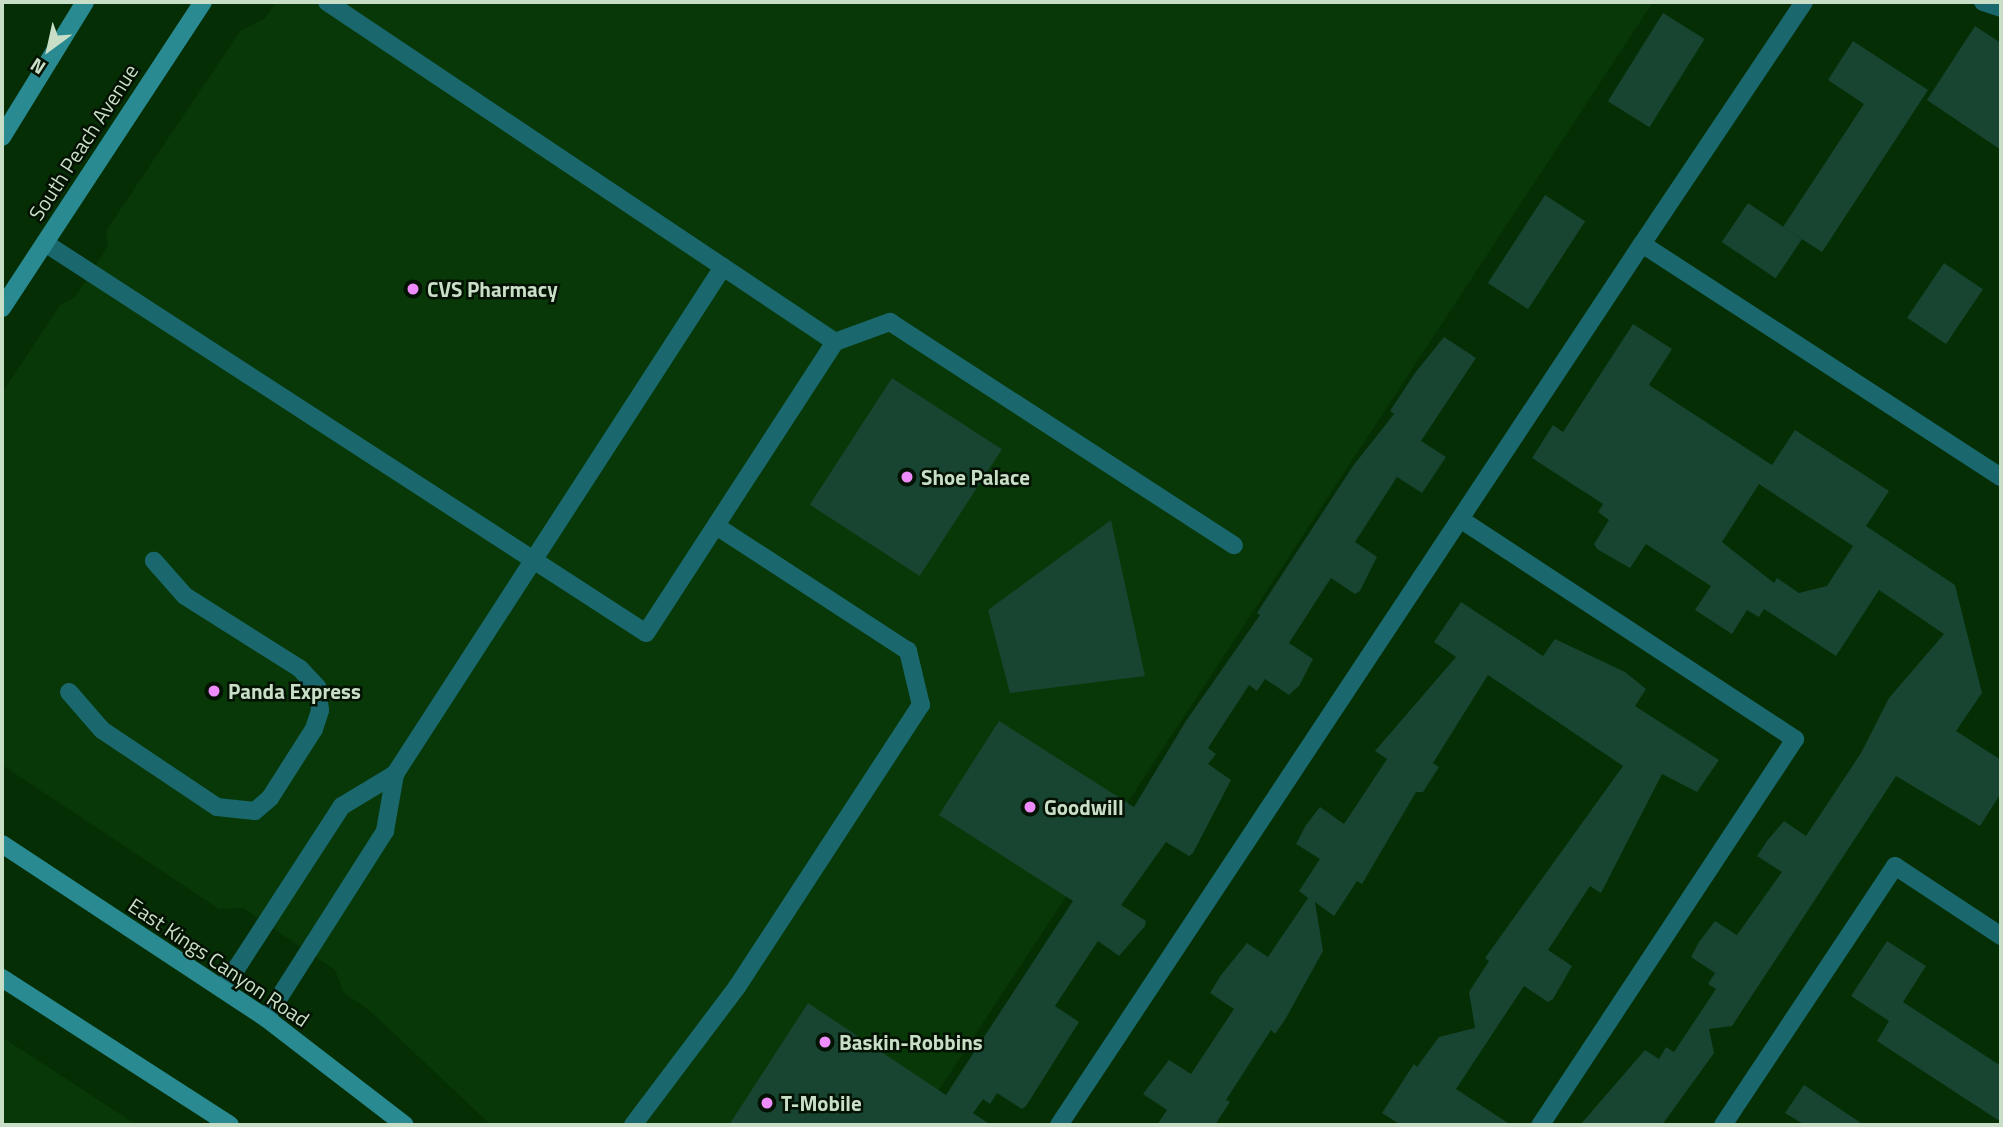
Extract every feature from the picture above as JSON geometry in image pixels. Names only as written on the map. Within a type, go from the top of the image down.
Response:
[{"type":"main road","points":[[2,137],[85,2]]},
{"type":"main road","name":"South Peach Avenue","points":[[2,308],[203,2]]},
{"type":"main road","name":"East Kings Canyon Road","points":[[2,844],[266,1018],[405,1125]]},
{"type":"main road","points":[[2,978],[230,1125]]},
{"type":"street","points":[[327,2],[835,342]]},
{"type":"street","points":[[1059,1125],[1804,2]]},
{"type":"street","points":[[1983,2],[2001,8]]},
{"type":"street","points":[[45,243],[646,633],[835,342],[890,322],[1234,545]]},
{"type":"street","points":[[1642,244],[2001,477]]},
{"type":"street","points":[[266,1018],[385,831],[395,774],[723,267]]},
{"type":"street","points":[[1460,520],[1795,739],[1540,1125]]},
{"type":"street","points":[[633,1125],[737,986],[920,705],[908,651],[716,526]]},
{"type":"street","points":[[69,692],[102,730],[217,807],[255,811],[270,798],[314,729],[320,710],[317,687],[299,668],[185,596],[154,561]]},
{"type":"street","points":[[223,989],[342,806],[395,774]]},
{"type":"street","points":[[1723,1125],[1895,866],[2001,936]]},
{"type":"shaded area","points":[[276,2],[1653,2],[916,1125],[491,1125],[369,1010],[344,993],[335,970],[243,908],[219,909],[2,765],[2,393],[60,305],[75,297],[108,246],[106,231],[240,31],[265,18]]},
{"type":"shaded area","points":[[2,1037],[137,1125],[2,1125]]},
{"type":"building","points":[[1663,13],[1705,39],[1649,127],[1608,101]]},
{"type":"building","points":[[1975,26],[2001,43],[2001,150],[1927,100]]},
{"type":"building","points":[[1853,41],[1928,90],[1822,252],[1783,227],[1864,104],[1828,80]]},
{"type":"building","points":[[1545,195],[1585,221],[1528,309],[1488,283]]},
{"type":"building","points":[[1748,203],[1802,239],[1776,278],[1722,242]]},
{"type":"building","points":[[1944,263],[1983,289],[1946,344],[1907,318]]},
{"type":"building","points":[[1633,324],[1672,349],[1649,385],[1772,465],[1795,430],[1889,491],[1866,526],[1955,585],[1982,693],[1956,731],[2001,760],[2001,793],[1980,826],[1896,776],[1732,1026],[1709,1029],[1714,1053],[1662,1125],[1580,1125],[1645,1050],[1659,1059],[1666,1047],[1674,1052],[1716,989],[1708,984],[1715,973],[1691,957],[1699,942],[1715,921],[1737,935],[1782,872],[1757,856],[1767,841],[1784,821],[1806,836],[1861,753],[1889,698],[1944,634],[1879,590],[1836,656],[1764,609],[1759,617],[1747,610],[1732,634],[1695,610],[1711,586],[1646,544],[1630,568],[1597,549],[1594,544],[1609,520],[1598,512],[1603,504],[1532,458],[1553,425],[1563,432]],"holes":[[[1759,484],[1853,546],[1827,586],[1799,593],[1777,578],[1774,583],[1722,542]]]},
{"type":"building","points":[[1444,337],[1476,358],[1421,441],[1446,457],[1422,493],[1397,477],[1355,542],[1377,557],[1360,591],[1355,594],[1331,578],[1289,643],[1313,659],[1299,686],[1289,695],[1265,679],[1257,691],[1249,685],[1208,748],[1216,754],[1208,764],[1231,780],[1193,853],[1189,856],[1166,842],[1121,905],[1146,921],[1145,926],[1119,956],[1098,941],[1055,1006],[1079,1022],[1026,1106],[1022,1109],[997,1093],[990,1104],[983,1099],[973,1113],[991,1125],[729,1125],[808,1003],[946,1095],[1073,901],[939,815],[999,721],[1134,807],[1186,721],[1260,615],[1257,613],[1353,466],[1394,414],[1390,411],[1415,373]]},
{"type":"building","name":"Shoe Palace","points":[[892,378],[1002,449],[920,576],[810,505]]},
{"type":"building","points":[[1111,520],[1145,676],[1010,693],[988,610]]},
{"type":"building","points":[[1461,602],[1543,656],[1555,639],[1625,672],[1646,689],[1635,706],[1719,760],[1697,792],[1662,774],[1601,893],[1590,886],[1548,950],[1572,966],[1553,999],[1548,1002],[1524,986],[1456,1089],[1511,1125],[1401,1125],[1382,1113],[1414,1064],[1417,1067],[1439,1037],[1475,1028],[1469,992],[1489,961],[1485,958],[1623,766],[1488,675],[1433,763],[1439,767],[1423,792],[1416,792],[1362,884],[1357,881],[1334,916],[1315,902],[1323,951],[1286,1018],[1275,1034],[1271,1030],[1226,1100],[1230,1102],[1215,1125],[1157,1125],[1167,1110],[1143,1094],[1169,1060],[1191,1074],[1234,1009],[1210,993],[1221,975],[1247,943],[1268,957],[1308,898],[1299,891],[1320,859],[1296,844],[1320,807],[1344,824],[1387,759],[1375,751],[1456,657],[1434,642]]},
{"type":"building","points":[[1887,941],[1926,966],[1903,1002],[2001,1066],[2001,1122],[1877,1041],[1889,1021],[1851,996]]},
{"type":"building","points":[[1804,1085],[1864,1125],[1805,1125],[1785,1113]]},
{"type":"place","name":"CVS Pharmacy","points":[[413,289]]},
{"type":"place","name":"Shoe Palace","points":[[907,477]]},
{"type":"place","name":"Panda Express","points":[[214,691]]},
{"type":"place","name":"Goodwill","points":[[1030,807]]},
{"type":"place","name":"Baskin-Robbins","points":[[825,1042]]},
{"type":"place","name":"T-Mobile","points":[[767,1103]]}]
